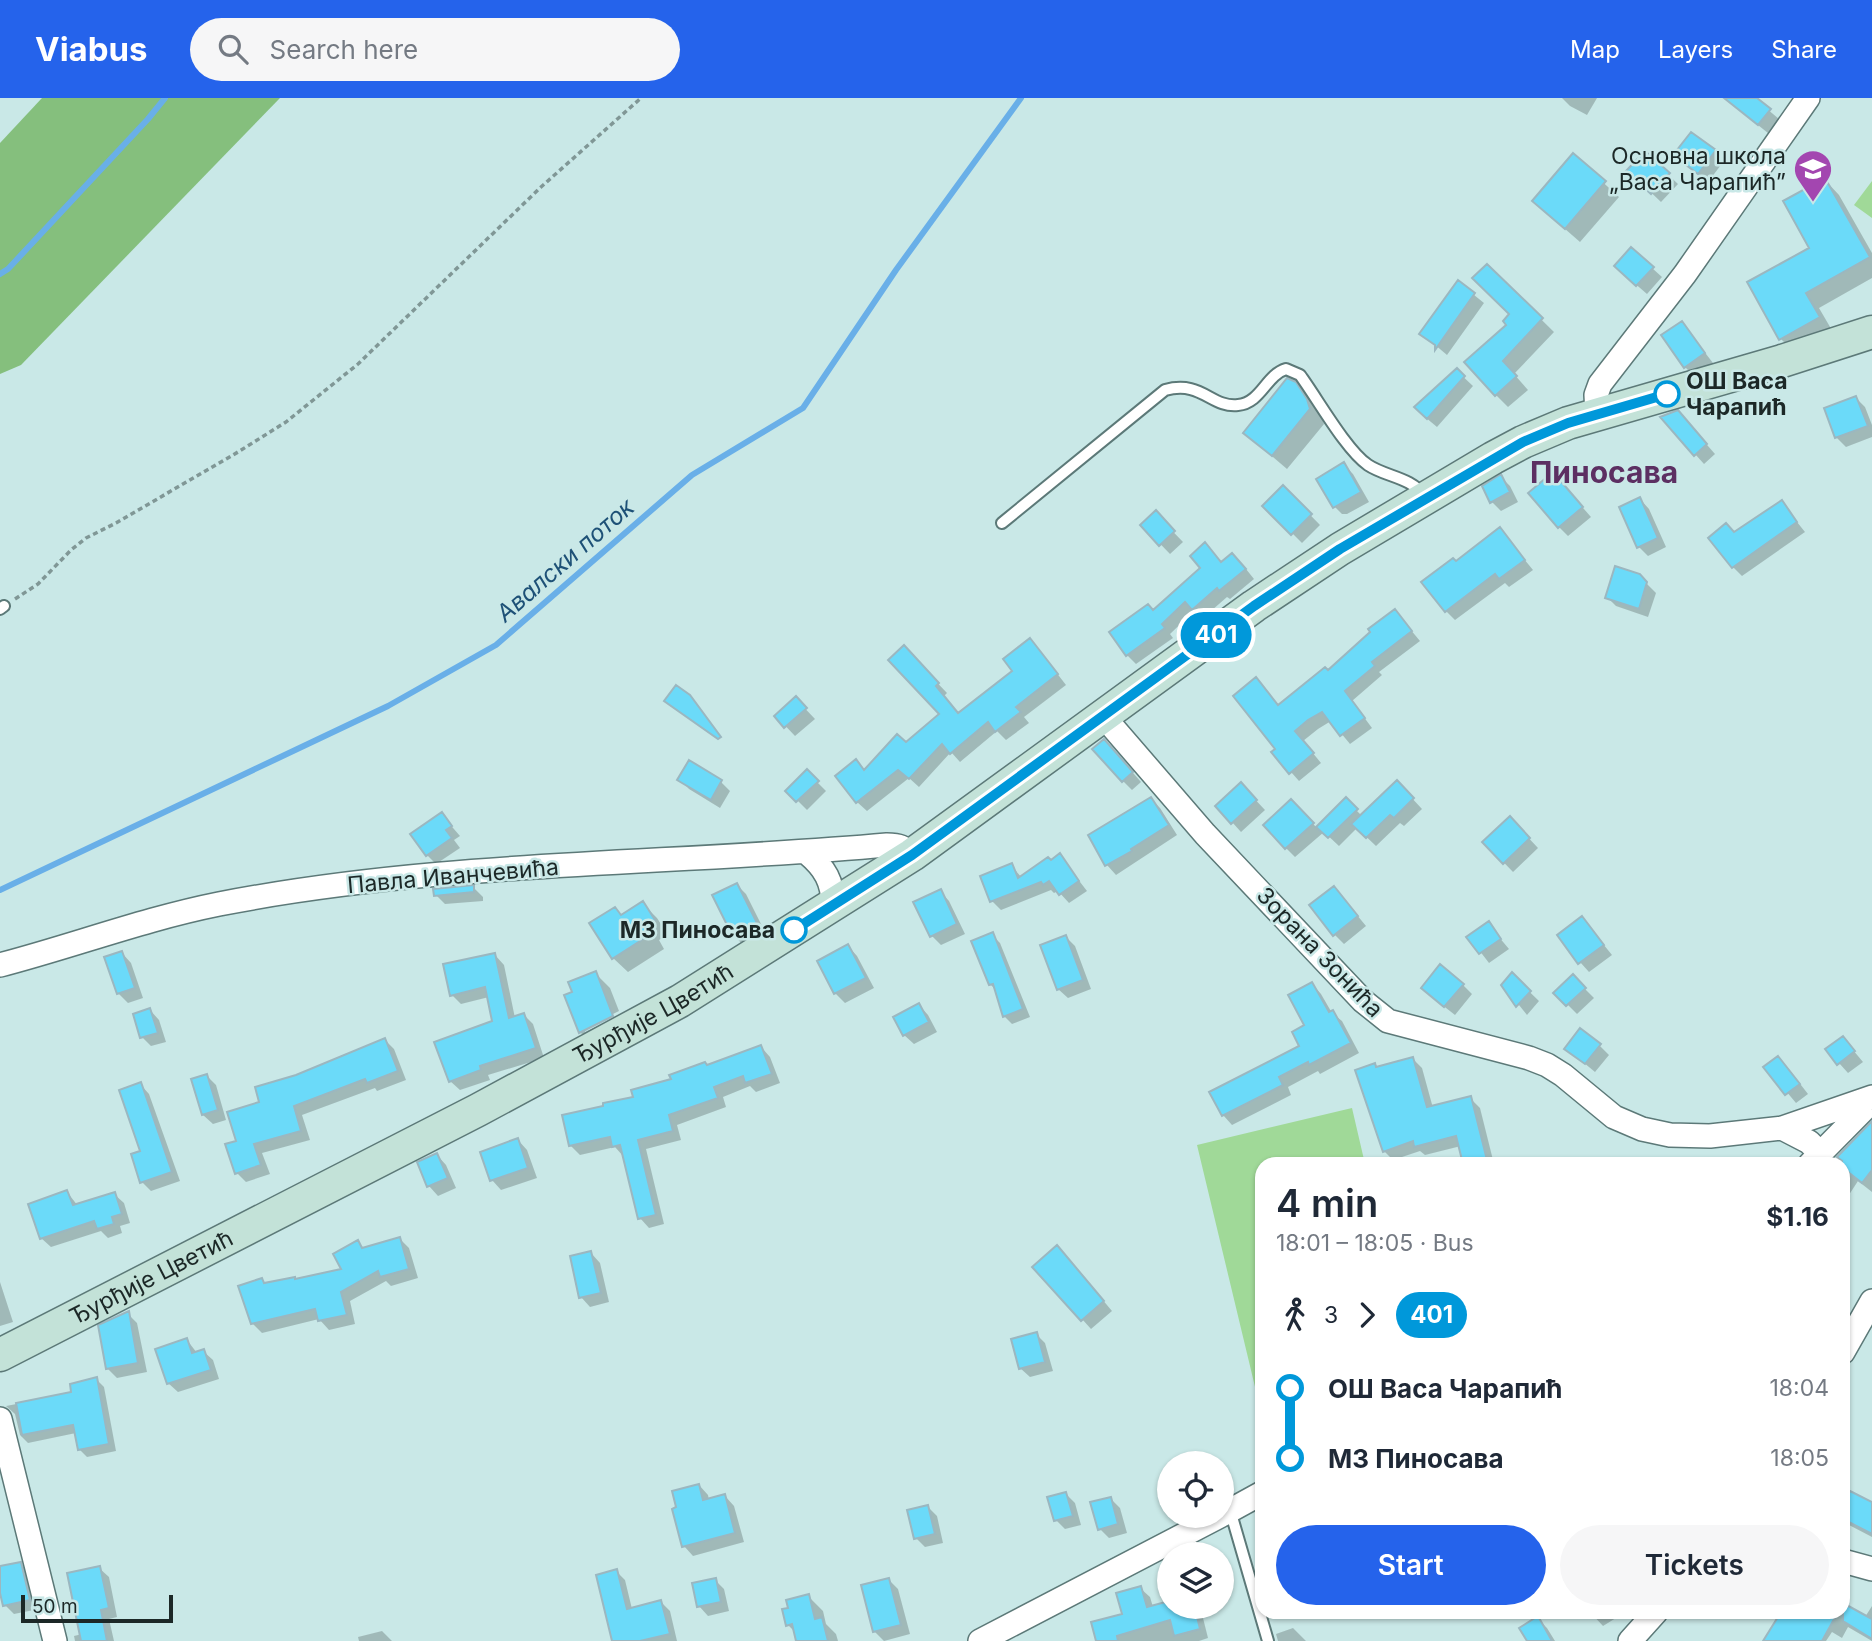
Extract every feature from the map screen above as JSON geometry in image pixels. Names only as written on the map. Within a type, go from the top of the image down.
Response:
[{"type":"street","points":[[1597,414],[1596,395],[1600,384],[1685,274],[1808,98]]},
{"type":"street","name":"Ђурђије Цветић","points":[[0,1355],[478,1110],[680,1001],[912,855],[1254,606],[1340,549],[1523,442],[1568,423],[1872,332]]},
{"type":"street","name":"Зорана Зонића","points":[[1104,717],[1205,834],[1363,1001],[1388,1021],[1547,1065],[1614,1117],[1642,1129],[1670,1135],[1710,1136],[1782,1128],[1872,1099]]},
{"type":"street","name":"Павла Иванчевића","points":[[0,965],[178,913],[220,904],[410,876],[807,853],[898,845],[912,855]]},
{"type":"street","points":[[807,853],[820,864],[829,878],[833,890],[833,905]]},
{"type":"street","points":[[1817,1157],[1872,1099]]},
{"type":"street","points":[[1782,1128],[1809,1142],[1814,1157]]},
{"type":"street","points":[[1850,1340],[1872,1301]]},
{"type":"street","points":[[0,1419],[55,1641]]},
{"type":"street","points":[[1234,1508],[1255,1497]]},
{"type":"street","points":[[980,1641],[1195,1528]]},
{"type":"street","points":[[1850,1563],[1872,1569]]},
{"type":"street","points":[[1630,1641],[1650,1619]]},
{"type":"lane","points":[[1002,523],[1165,390],[1179,386],[1192,388],[1223,402],[1238,405],[1250,401],[1276,374],[1286,369],[1300,374],[1356,454],[1368,465],[1414,485],[1426,498]]},
{"type":"lane","points":[[1229,1528],[1255,1603]]},
{"type":"lane","points":[[1260,1619],[1268,1641]]},
{"type":"path","points":[[2,607],[38,584],[86,538],[239,452],[297,413],[358,364],[541,187],[641,98]]},
{"type":"green space","points":[[42,98],[280,98],[21,365],[0,374],[0,143]]},
{"type":"green space","points":[[1872,181],[1872,218],[1854,205]]},
{"type":"green space","points":[[1352,1108],[1363,1157],[1255,1157],[1255,1387],[1197,1145]]},
{"type":"building","points":[[1724,98],[1757,98],[1771,109],[1758,125]]},
{"type":"building","points":[[1691,132],[1716,150],[1698,174],[1673,155]]},
{"type":"building","points":[[1645,151],[1670,173],[1651,194],[1626,171]]},
{"type":"building","points":[[1573,153],[1606,181],[1565,229],[1532,201]]},
{"type":"building","points":[[1825,178],[1870,257],[1806,293],[1820,317],[1779,340],[1747,282],[1809,248],[1783,201]]},
{"type":"building","points":[[1631,247],[1654,267],[1636,286],[1614,266]]},
{"type":"building","points":[[1487,264],[1543,318],[1503,361],[1517,376],[1495,396],[1464,362],[1506,325],[1503,321],[1509,314],[1472,278]]},
{"type":"building","points":[[1458,280],[1475,293],[1435,350],[1435,345],[1419,334]]},
{"type":"building","points":[[1682,321],[1705,353],[1684,368],[1661,335]]},
{"type":"building","points":[[1457,368],[1465,376],[1427,419],[1414,407]]},
{"type":"building","points":[[1287,378],[1296,382],[1310,409],[1272,456],[1243,433]]},
{"type":"building","points":[[1856,396],[1868,426],[1835,438],[1824,408]]},
{"type":"building","points":[[1678,410],[1707,444],[1694,456],[1660,417]]},
{"type":"building","points":[[1344,462],[1361,492],[1333,508],[1316,479]]},
{"type":"building","points":[[1553,472],[1583,507],[1558,528],[1528,493]]},
{"type":"building","points":[[1501,474],[1510,492],[1490,503],[1482,486]]},
{"type":"building","points":[[1283,485],[1312,514],[1291,535],[1262,506]]},
{"type":"building","points":[[1640,497],[1658,538],[1637,548],[1619,507]]},
{"type":"building","points":[[1782,500],[1797,522],[1732,568],[1708,538],[1726,523],[1734,532]]},
{"type":"building","points":[[1156,510],[1175,531],[1159,546],[1140,525]]},
{"type":"building","points":[[1500,527],[1525,560],[1499,579],[1495,574],[1445,612],[1421,582],[1453,558],[1456,561]]},
{"type":"building","points":[[1205,542],[1221,562],[1232,553],[1246,569],[1219,591],[1217,588],[1192,610],[1185,602],[1162,624],[1165,628],[1126,656],[1109,632],[1148,604],[1153,610],[1200,568],[1190,556]]},
{"type":"building","points":[[1615,566],[1640,574],[1647,582],[1639,609],[1605,598]]},
{"type":"building","points":[[1395,609],[1412,631],[1372,662],[1375,666],[1345,691],[1365,718],[1340,736],[1322,712],[1308,720],[1295,731],[1314,753],[1289,774],[1271,752],[1275,749],[1233,696],[1256,677],[1278,705],[1325,667],[1328,670],[1370,632],[1368,629]]},
{"type":"building","points":[[1030,638],[1058,674],[1016,707],[1021,712],[995,732],[988,722],[950,754],[942,744],[909,779],[898,770],[856,803],[835,776],[856,759],[864,770],[897,734],[906,742],[939,714],[888,660],[904,645],[939,683],[936,686],[958,713],[1012,671],[1003,659]]},
{"type":"building","points":[[676,685],[690,695],[721,737],[718,739],[664,701]]},
{"type":"building","points":[[796,696],[807,708],[784,728],[774,716]]},
{"type":"building","points":[[1104,739],[1133,772],[1122,782],[1092,749]]},
{"type":"building","points":[[689,760],[722,780],[711,800],[677,780]]},
{"type":"building","points":[[807,769],[819,781],[796,802],[785,791]]},
{"type":"building","points":[[1397,780],[1414,798],[1394,818],[1390,815],[1366,838],[1351,824]]},
{"type":"building","points":[[1241,782],[1257,800],[1231,824],[1215,806]]},
{"type":"building","points":[[1151,797],[1169,825],[1105,866],[1088,835]]},
{"type":"building","points":[[1346,797],[1358,809],[1328,838],[1316,827]]},
{"type":"building","points":[[1291,799],[1314,823],[1285,849],[1263,825]]},
{"type":"building","points":[[442,812],[452,826],[446,830],[452,838],[426,856],[410,834]]},
{"type":"building","points":[[1510,816],[1530,838],[1503,864],[1482,842]]},
{"type":"building","points":[[1060,853],[1079,881],[1059,895],[1049,881],[990,902],[980,876],[1012,863],[1018,878],[1048,857],[1051,860]]},
{"type":"building","points":[[737,883],[757,923],[732,935],[712,895]]},
{"type":"building","points":[[474,885],[474,892],[434,896],[433,889]]},
{"type":"building","points":[[1334,886],[1358,916],[1333,936],[1309,905]]},
{"type":"building","points":[[941,889],[957,924],[930,937],[913,902]]},
{"type":"building","points":[[643,901],[655,920],[646,925],[651,934],[612,959],[589,923],[615,907],[621,915]]},
{"type":"building","points":[[1582,916],[1604,945],[1578,964],[1557,935]]},
{"type":"building","points":[[1489,921],[1501,939],[1479,954],[1466,937]]},
{"type":"building","points":[[993,932],[1023,1009],[1003,1017],[993,984],[989,985],[971,941]]},
{"type":"building","points":[[1066,935],[1083,980],[1057,990],[1040,945]]},
{"type":"building","points":[[848,944],[866,978],[834,994],[817,961]]},
{"type":"building","points":[[122,951],[135,988],[117,994],[104,957]]},
{"type":"building","points":[[495,953],[509,1018],[524,1013],[536,1048],[480,1066],[481,1070],[449,1082],[434,1042],[492,1021],[485,987],[450,996],[443,964]]},
{"type":"building","points":[[1440,964],[1464,984],[1444,1007],[1421,988]]},
{"type":"building","points":[[596,971],[613,1016],[579,1033],[564,995],[572,992],[568,982]]},
{"type":"building","points":[[1512,972],[1531,991],[1516,1007],[1501,985]]},
{"type":"building","points":[[1573,974],[1586,988],[1566,1006],[1553,993]]},
{"type":"building","points":[[1312,982],[1329,1012],[1333,1010],[1351,1043],[1279,1077],[1283,1085],[1222,1116],[1209,1092],[1299,1046],[1292,1032],[1304,1025],[1288,995]]},
{"type":"building","points":[[919,1003],[929,1022],[903,1036],[893,1017]]},
{"type":"building","points":[[150,1008],[158,1033],[140,1038],[133,1014]]},
{"type":"building","points":[[1580,1028],[1601,1044],[1585,1064],[1564,1049]]},
{"type":"building","points":[[1843,1036],[1855,1051],[1837,1065],[1825,1049]]},
{"type":"building","points":[[385,1038],[398,1071],[367,1083],[365,1079],[294,1106],[301,1131],[254,1144],[261,1165],[235,1174],[225,1144],[236,1141],[227,1112],[259,1102],[255,1087],[296,1075]]},
{"type":"building","points":[[761,1045],[772,1074],[745,1083],[743,1076],[714,1087],[718,1098],[669,1115],[673,1131],[638,1140],[656,1215],[638,1219],[620,1145],[612,1147],[610,1137],[569,1146],[562,1115],[633,1097],[631,1090],[671,1079],[669,1075],[705,1062],[707,1065]]},
{"type":"building","points":[[1778,1056],[1800,1084],[1785,1095],[1763,1067]]},
{"type":"building","points":[[1413,1057],[1427,1107],[1471,1096],[1486,1157],[1461,1157],[1456,1136],[1414,1147],[1413,1141],[1383,1152],[1355,1070],[1375,1063],[1376,1067]]},
{"type":"building","points":[[207,1074],[218,1110],[202,1115],[191,1079]]},
{"type":"building","points":[[141,1082],[172,1172],[140,1183],[131,1154],[140,1151],[119,1090]]},
{"type":"building","points":[[1872,1121],[1872,1170],[1862,1183],[1850,1174],[1850,1157],[1837,1157]]},
{"type":"building","points":[[518,1138],[528,1168],[490,1181],[480,1152]]},
{"type":"building","points":[[437,1153],[448,1178],[427,1187],[417,1162]]},
{"type":"building","points":[[67,1190],[73,1205],[115,1192],[122,1214],[112,1217],[114,1224],[97,1229],[94,1221],[40,1239],[28,1204]]},
{"type":"building","points":[[400,1237],[409,1269],[380,1277],[378,1271],[341,1292],[347,1315],[318,1321],[315,1309],[251,1324],[238,1286],[262,1278],[264,1283],[341,1269],[333,1254],[358,1240],[362,1248]]},
{"type":"building","points":[[1057,1245],[1104,1301],[1081,1321],[1032,1267]]},
{"type":"building","points":[[591,1251],[601,1293],[579,1298],[570,1256]]},
{"type":"building","points":[[129,1311],[138,1363],[106,1369],[98,1325]]},
{"type":"building","points":[[1037,1332],[1045,1362],[1019,1369],[1011,1339]]},
{"type":"building","points":[[187,1338],[192,1353],[204,1349],[211,1370],[167,1384],[155,1349]]},
{"type":"building","points":[[97,1377],[109,1444],[78,1450],[73,1425],[22,1435],[16,1403],[71,1392],[70,1384]]},
{"type":"building","points":[[699,1484],[703,1500],[725,1494],[735,1533],[682,1547],[672,1509],[676,1507],[672,1491]]},
{"type":"building","points":[[1850,1491],[1872,1502],[1872,1534],[1850,1523]]},
{"type":"building","points":[[1066,1492],[1073,1516],[1054,1521],[1047,1497]]},
{"type":"building","points":[[1111,1497],[1118,1524],[1098,1530],[1090,1502]]},
{"type":"building","points":[[928,1505],[935,1534],[914,1539],[907,1510]]},
{"type":"building","points":[[21,1562],[30,1600],[3,1606],[0,1566]]},
{"type":"building","points":[[100,1566],[109,1608],[101,1610],[107,1641],[81,1641],[67,1573]]},
{"type":"building","points":[[617,1569],[627,1609],[661,1600],[670,1634],[640,1641],[612,1641],[596,1575]]},
{"type":"building","points":[[716,1578],[721,1602],[697,1607],[692,1583]]},
{"type":"building","points":[[889,1578],[901,1625],[873,1632],[861,1585]]},
{"type":"building","points":[[1141,1586],[1147,1607],[1157,1604],[1157,1619],[1198,1619],[1200,1629],[1174,1636],[1170,1620],[1117,1636],[1118,1641],[1096,1641],[1091,1622],[1122,1614],[1116,1593]]},
{"type":"building","points":[[809,1594],[815,1619],[822,1617],[828,1641],[796,1641],[792,1624],[786,1626],[782,1609],[788,1608],[786,1600]]},
{"type":"building","points":[[1850,1607],[1872,1619],[1872,1639],[1843,1621],[1850,1619]]},
{"type":"building","points":[[1533,1619],[1540,1619],[1552,1641],[1527,1641],[1519,1628]]},
{"type":"building","points":[[1777,1619],[1834,1619],[1822,1641],[1763,1641]]},
{"type":"waterway","points":[[0,274],[8,269],[165,98]]},
{"type":"waterway","name":"Авалски поток","points":[[0,890],[388,706],[496,645],[692,475],[803,408],[896,270],[1021,98]]},
{"type":"bus line","name":"401","points":[[794,930],[912,855],[1254,606],[1340,549],[1523,442],[1568,423],[1667,394]]},
{"type":"place","name":"Основна школа „Васа Чарапић”","points":[[1813,203]]},
{"type":"place","name":"ОШ Васа Чарапић","points":[[1667,394]]},
{"type":"place","name":"МЗ Пиносава","points":[[794,930]]},
{"type":"district","name":"Пиносава","points":[[1604,472]]}]
